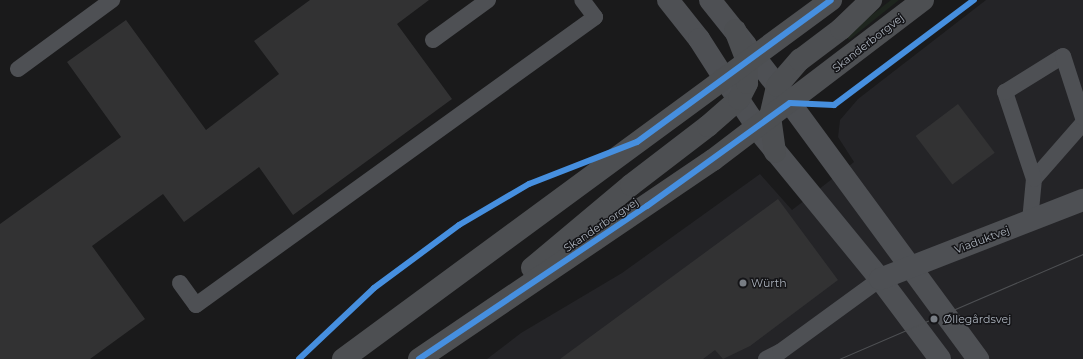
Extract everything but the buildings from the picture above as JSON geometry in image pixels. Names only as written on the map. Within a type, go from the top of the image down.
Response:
[{"type":"main road","points":[[343,359],[830,0]]},
{"type":"main road","points":[[783,95],[800,60],[841,28],[871,0]]},
{"type":"main road","name":"Skanderborgvej","points":[[420,359],[653,202],[763,122],[783,95],[923,0]]},
{"type":"main road","points":[[441,344],[738,99],[747,82],[750,59]]},
{"type":"street","points":[[668,0],[699,39],[738,99],[763,122],[775,152],[880,279],[940,359]]},
{"type":"street","points":[[710,0],[735,30],[750,59],[783,95],[912,267],[978,359]]},
{"type":"street","name":"Viaduktvej","points":[[880,279],[1083,200]]},
{"type":"lane","points":[[18,68],[112,0]]},
{"type":"lane","points":[[433,40],[488,0]]},
{"type":"lane","points":[[180,283],[196,305],[595,17],[582,0]]},
{"type":"lane","points":[[1030,221],[1034,179],[1006,92],[1063,56],[1083,118]]},
{"type":"lane","points":[[1034,179],[1083,123]]},
{"type":"lane","points":[[766,359],[780,352],[880,279]]},
{"type":"shaded area","points":[[891,0],[899,0],[849,40],[846,35]]},
{"type":"shaded area","points":[[986,0],[1083,0],[1083,359],[487,359],[521,333],[622,273],[760,174],[792,210],[854,162],[838,137],[840,120],[858,99]]},
{"type":"tram line","points":[[839,359],[1083,254]]},
{"type":"cycle path","points":[[299,359],[374,288],[459,225],[529,184],[637,142],[831,0]]},
{"type":"cycle path","points":[[419,359],[647,206],[790,103],[834,105],[974,0]]},
{"type":"place","name":"Würth","points":[[743,283]]},
{"type":"place","name":"Øllegårdsvej","points":[[934,319]]}]
